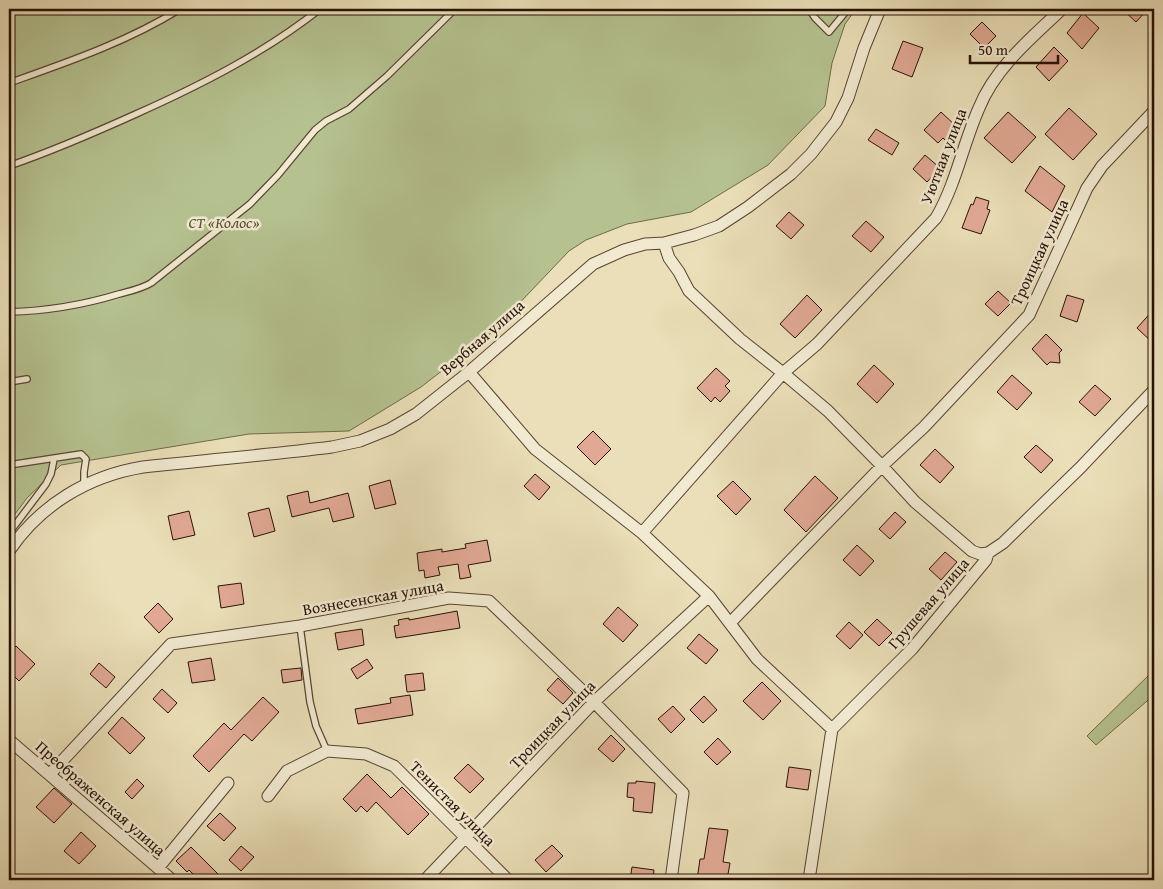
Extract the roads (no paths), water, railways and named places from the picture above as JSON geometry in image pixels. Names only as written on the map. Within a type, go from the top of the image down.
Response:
[{"type":"street","name":"Вербная улица","points":[[9,551],[38,517],[64,496],[84,485],[107,476],[142,467],[332,447],[360,441],[390,429],[416,414],[469,372],[593,264],[624,250],[645,244],[664,243],[719,226],[748,207],[790,174],[811,154],[836,122],[848,98],[864,48],[880,9]]},
{"type":"street","name":"Уютная улица","points":[[642,533],[783,373],[816,344],[936,218],[946,201],[988,88],[1018,51],[1062,9]]},
{"type":"street","name":"Троицкая улица","points":[[730,623],[882,466],[924,427],[1029,314],[1087,188],[1102,166],[1154,111]]},
{"type":"street","points":[[664,243],[669,258],[689,291],[740,339],[828,411],[915,502],[965,546],[972,552],[988,553]]},
{"type":"street","points":[[469,372],[535,449],[642,533],[709,596],[758,659],[832,729],[809,880]]},
{"type":"street","name":"Грушевая улица","points":[[832,729],[912,649],[986,560],[988,553],[1003,543],[1082,467],[1154,390]]},
{"type":"street","name":"Троицкая улица","points":[[425,880],[594,702],[709,596]]},
{"type":"street","name":"Вознесенская улица","points":[[50,774],[171,644],[300,626],[449,598],[489,600],[594,702],[683,793],[672,880]]},
{"type":"street","name":"Преображенская улица","points":[[9,740],[172,880]]},
{"type":"street","name":"Тенистая улица","points":[[268,796],[287,771],[327,752],[366,754],[394,766],[508,880]]},
{"type":"street","points":[[158,868],[228,783]]},
{"type":"lane","points":[[9,83],[133,36],[180,9]]},
{"type":"lane","points":[[9,166],[98,131],[185,92],[264,49],[320,9]]},
{"type":"lane","points":[[9,312],[36,311],[95,302],[144,287],[151,283],[250,204],[278,175],[315,130],[326,121],[349,109],[362,98],[455,9]]},
{"type":"lane","points":[[809,9],[829,32],[848,9]]},
{"type":"lane","points":[[9,382],[27,379]]},
{"type":"lane","points":[[9,465],[78,454],[86,459],[84,485]]},
{"type":"lane","points":[[9,533],[46,484],[51,474],[54,459]]},
{"type":"lane","points":[[300,626],[310,702],[316,726],[327,752]]},
{"type":"park label","name":"СТ «Колос»","points":[[224,222]]}]
